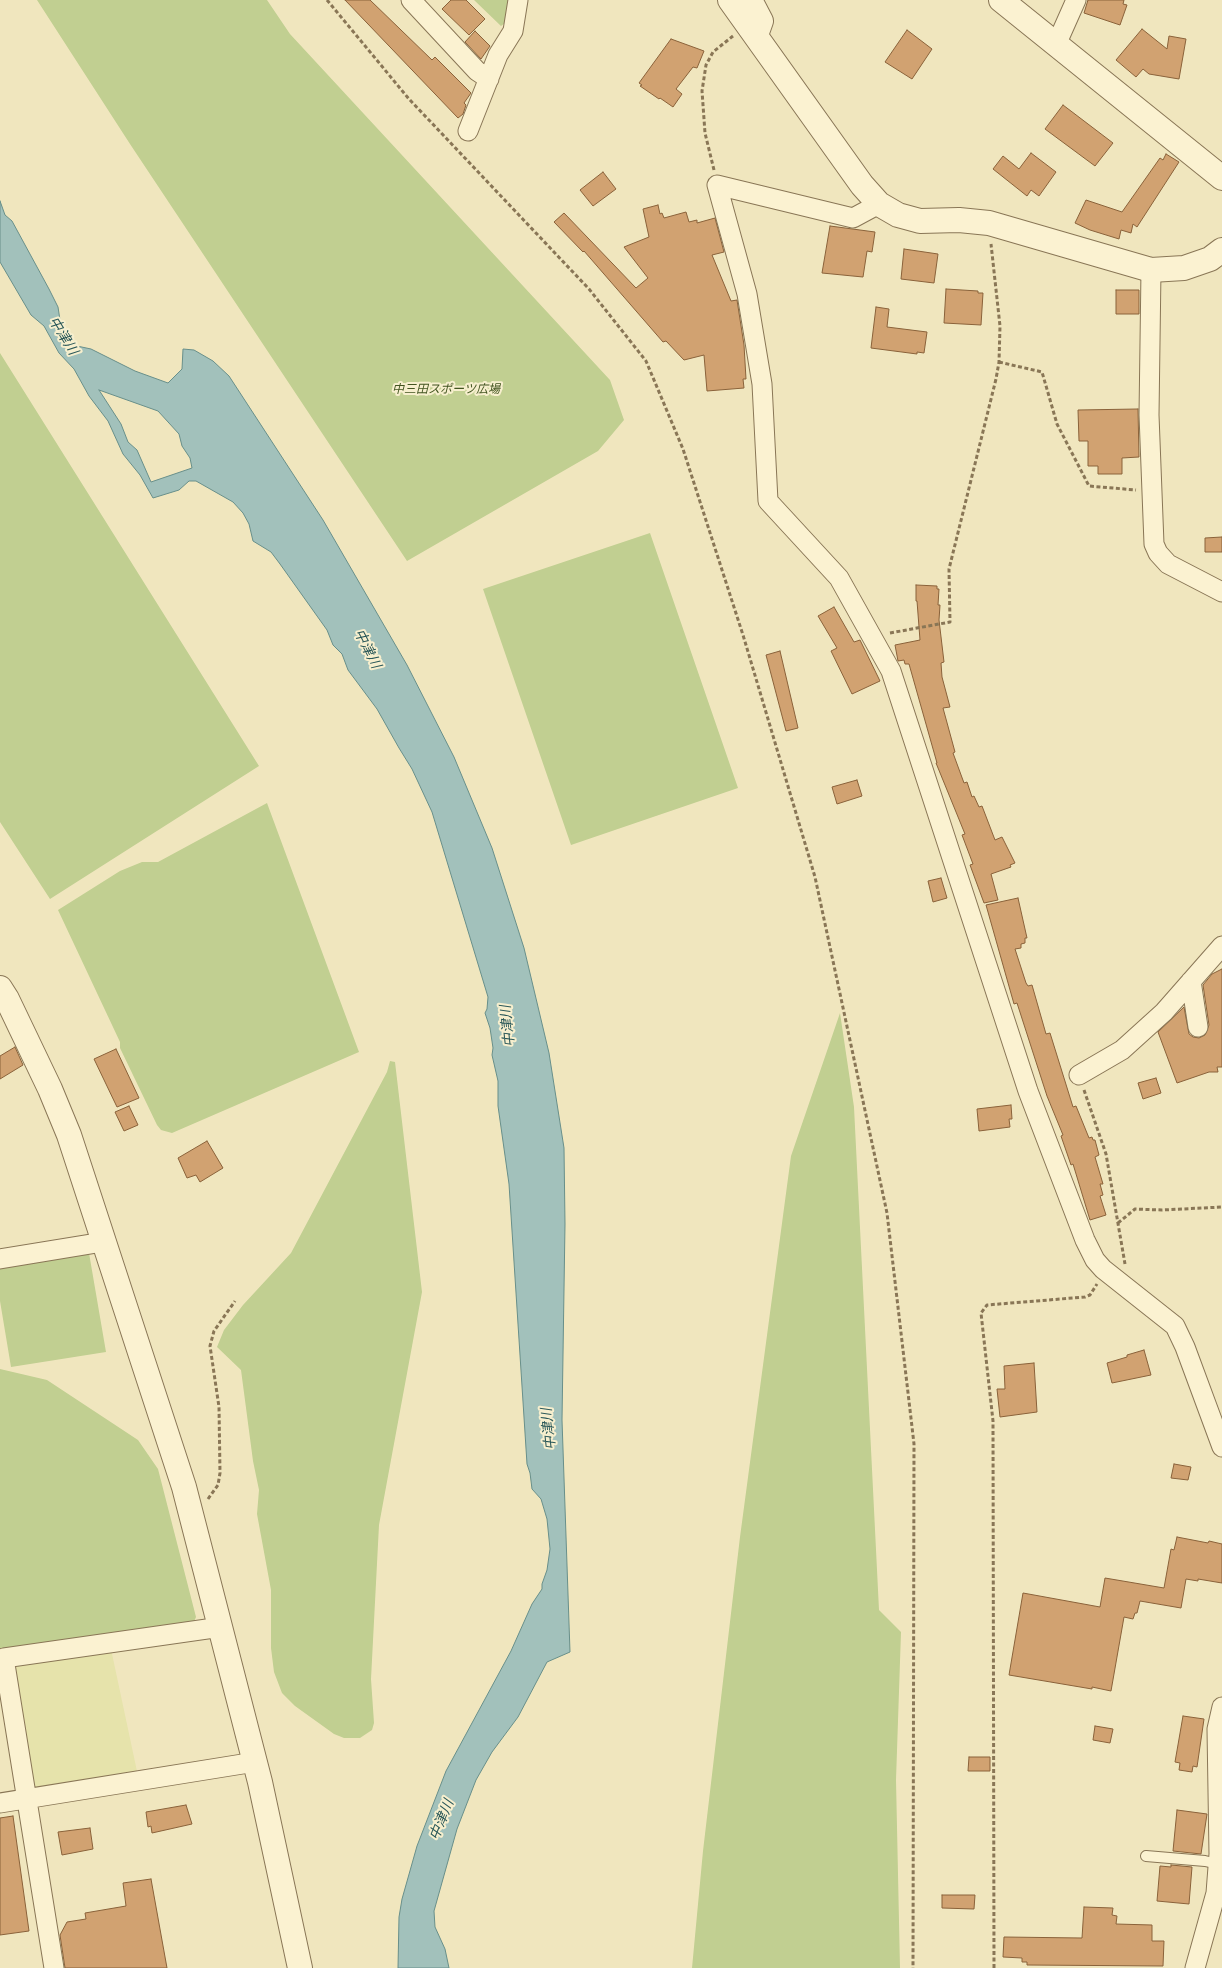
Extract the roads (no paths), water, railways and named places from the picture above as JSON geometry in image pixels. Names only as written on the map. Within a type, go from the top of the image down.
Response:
[{"type":"street","points":[[411,0],[478,71],[489,79]]},
{"type":"street","points":[[468,131],[498,55],[513,31],[518,0]]},
{"type":"street","points":[[712,0],[721,10],[751,30]]},
{"type":"street","points":[[730,0],[862,185],[879,204],[898,215],[920,221],[959,220],[989,224],[1151,270],[1184,268],[1210,259],[1222,250]]},
{"type":"street","points":[[750,0],[761,21],[751,30]]},
{"type":"street","points":[[1001,0],[1222,178]]},
{"type":"street","points":[[1056,44],[1076,0]]},
{"type":"street","points":[[879,204],[853,218],[717,185],[747,294],[762,384],[768,501],[839,578],[891,671],[1028,1091],[1085,1240],[1095,1260],[1103,1269],[1175,1326],[1185,1346],[1222,1447]]},
{"type":"street","points":[[1151,270],[1148,415],[1153,537],[1158,553],[1168,564],[1222,592]]},
{"type":"street","points":[[1079,1075],[1122,1050],[1164,1012],[1222,946]]},
{"type":"street","points":[[1191,981],[1198,1027]]},
{"type":"street","points":[[0,988],[50,1090],[69,1135],[141,1353],[190,1510],[255,1762],[300,1968]]},
{"type":"street","points":[[0,1259],[103,1242]]},
{"type":"street","points":[[54,1968],[2,1658],[221,1627]]},
{"type":"street","points":[[1195,1968],[1219,1893],[1217,1729],[1222,1707]]},
{"type":"street","points":[[0,1803],[255,1762]]},
{"type":"lane","points":[[1146,1856],[1218,1864]]},
{"type":"water","name":"中津川","points":[[0,201],[5,215],[12,221],[49,289],[58,307],[60,320],[77,346],[91,349],[135,371],[168,383],[182,369],[183,349],[194,350],[213,361],[229,376],[323,520],[407,665],[454,757],[492,848],[524,948],[549,1053],[564,1148],[565,1224],[562,1420],[570,1652],[547,1662],[518,1717],[492,1752],[476,1780],[457,1829],[434,1911],[435,1927],[445,1949],[449,1968],[398,1968],[399,1917],[402,1899],[417,1846],[446,1771],[511,1651],[532,1604],[542,1589],[550,1549],[547,1519],[541,1499],[532,1489],[527,1464],[509,1184],[498,1106],[498,1081],[492,1055],[493,1048],[490,1028],[485,1013],[488,997],[432,812],[412,769],[377,709],[348,670],[342,654],[333,645],[327,630],[271,552],[253,541],[249,524],[243,513],[233,502],[196,481],[189,481],[179,490],[153,498],[140,475],[123,454],[108,421],[89,396],[74,369],[59,353],[44,326],[31,315],[0,262]],"holes":[[[99,390],[158,411],[179,434],[182,446],[190,458],[192,468],[151,482],[137,450],[128,442],[121,424]]]},
{"type":"park label","name":"中三田スポーツ広場","points":[[446,390]]}]
